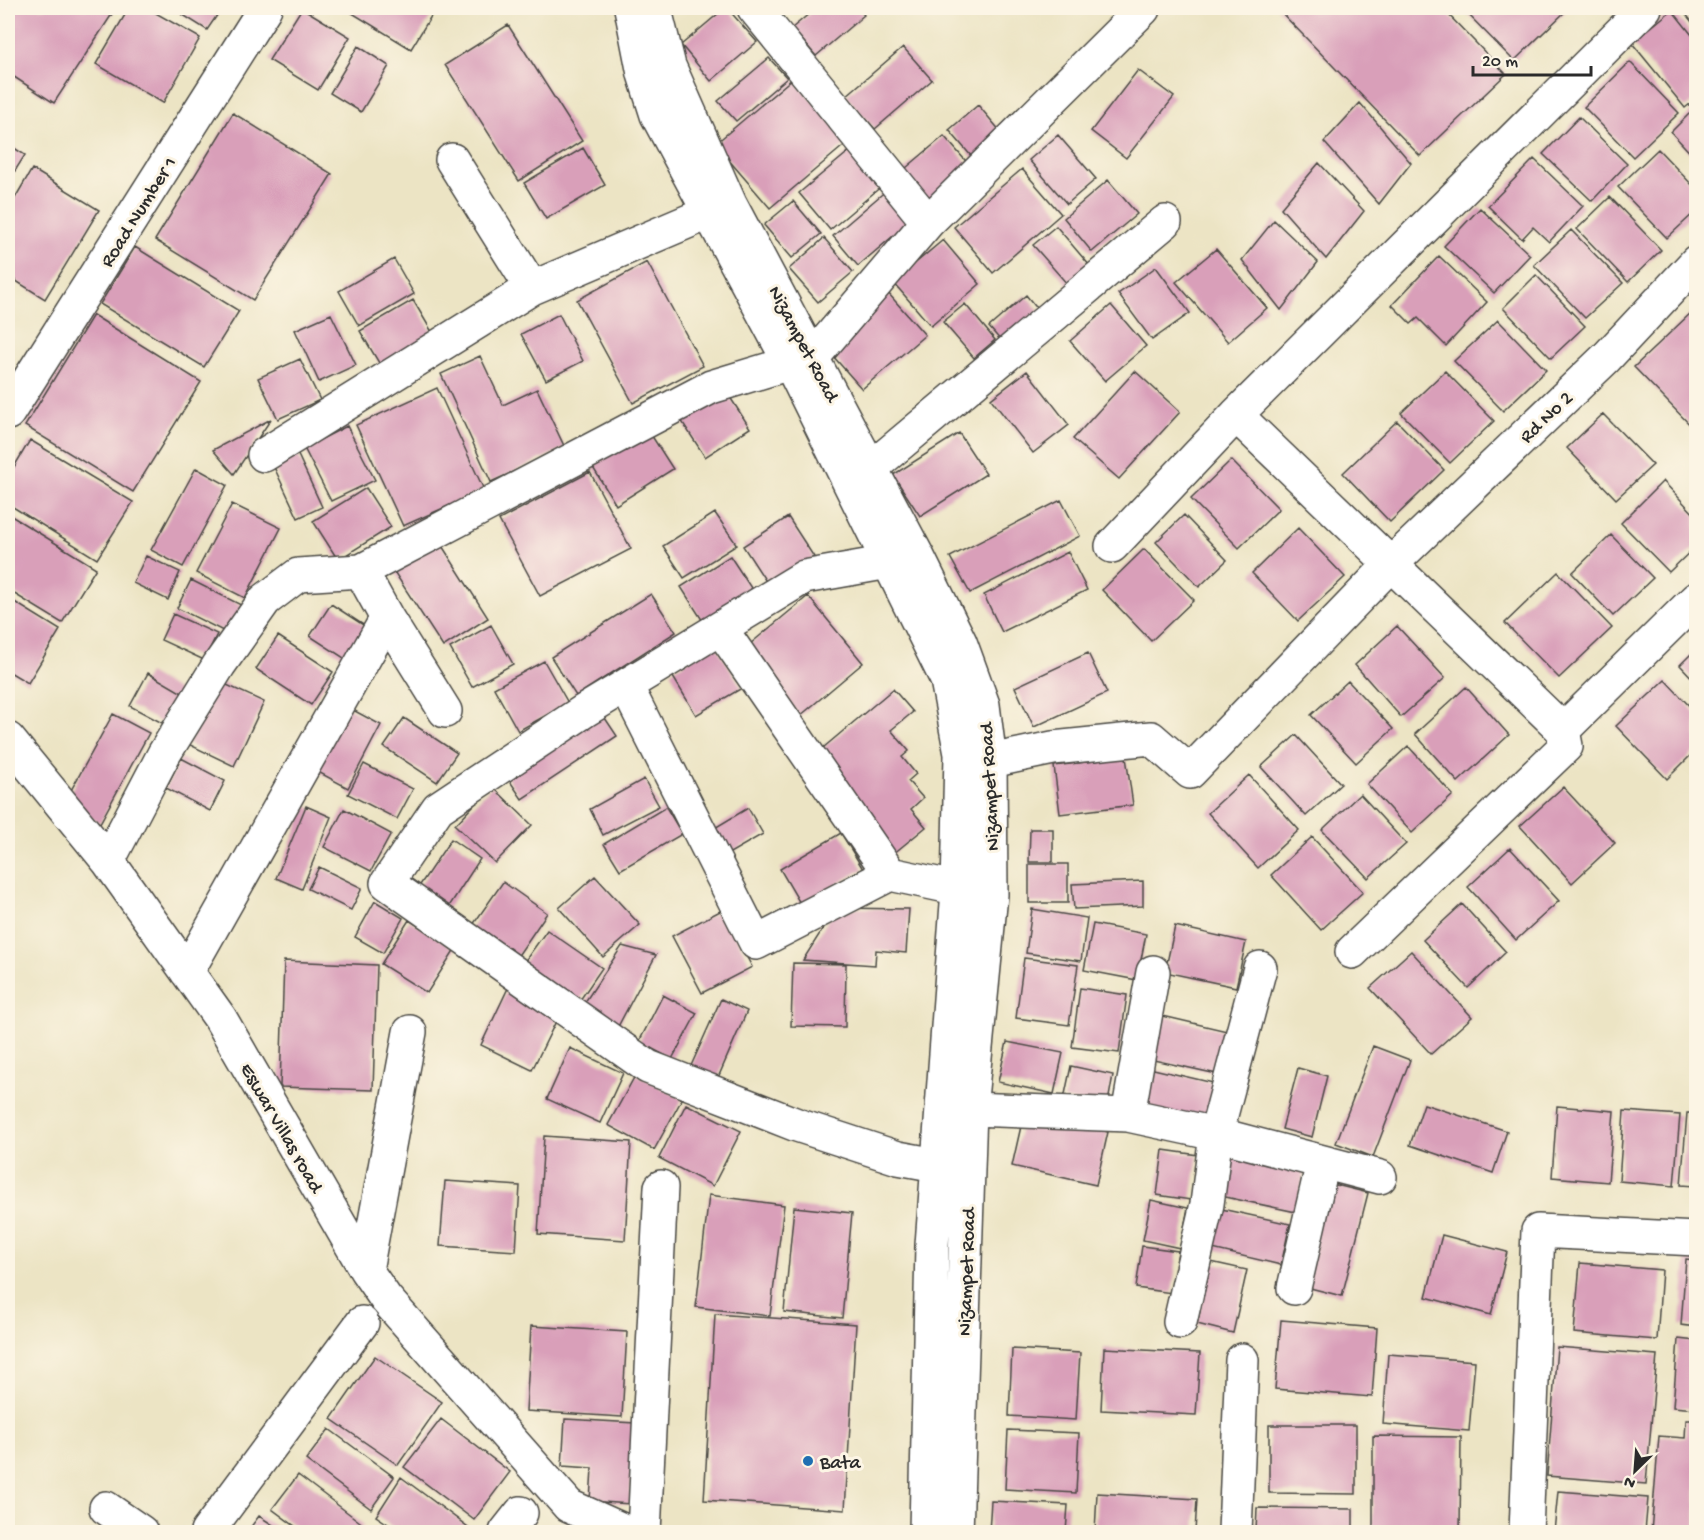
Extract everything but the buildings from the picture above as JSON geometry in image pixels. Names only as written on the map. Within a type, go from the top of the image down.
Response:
[{"type":"street","name":"Road Number 1","points":[[8,414],[265,8]]},
{"type":"street","points":[[754,8],[928,222]]},
{"type":"street","points":[[1112,546],[1236,416],[1645,8]]},
{"type":"street","points":[[108,861],[164,754],[219,665],[265,600],[298,575],[361,571],[711,387],[802,360],[928,222],[1143,9]]},
{"type":"street","name":"Nizampet Road","points":[[644,10],[644,74],[657,115],[708,213],[870,469],[918,557],[960,642],[983,705],[990,761],[991,895],[970,1109],[932,1245],[926,1533]]},
{"type":"street","name":"Nizampet Road","points":[[644,10],[802,360],[890,562],[947,680],[961,754],[953,1166],[956,1533]]},
{"type":"street","points":[[452,160],[532,288]]},
{"type":"street","points":[[264,455],[532,288],[708,213]]},
{"type":"street","points":[[870,469],[1165,222]]},
{"type":"street","name":"Rd No 2","points":[[990,761],[1053,748],[1151,738],[1190,772],[1390,565],[1605,358],[1696,262]]},
{"type":"street","points":[[1236,416],[1563,730],[1566,746],[1352,952]]},
{"type":"street","points":[[890,562],[804,577],[626,686],[438,808],[387,883],[648,1067],[797,1125],[898,1158],[953,1166]]},
{"type":"street","points":[[361,571],[387,618],[445,711]]},
{"type":"street","points":[[1563,730],[1696,599]]},
{"type":"street","points":[[187,972],[387,618]]},
{"type":"street","points":[[721,629],[890,874]]},
{"type":"street","points":[[626,686],[756,943],[890,874],[958,890],[991,895]]},
{"type":"street","name":"Eswar Villas road","points":[[8,739],[108,861],[220,1018],[366,1270],[386,1299],[569,1506],[627,1533]]},
{"type":"street","points":[[1180,1322],[1207,1204],[1216,1134],[1260,968]]},
{"type":"street","points":[[1128,1115],[1153,972]]},
{"type":"street","points":[[366,1270],[410,1032]]},
{"type":"street","points":[[970,1109],[1128,1115],[1216,1134],[1380,1177]]},
{"type":"street","points":[[1294,1288],[1323,1162]]},
{"type":"street","points":[[644,1533],[661,1186]]},
{"type":"street","points":[[1526,1533],[1538,1231],[1696,1239]]},
{"type":"street","points":[[207,1533],[362,1323]]},
{"type":"street","points":[[1235,1533],[1242,1360]]},
{"type":"street","points":[[106,1508],[141,1533]]},
{"type":"place","name":"Bata","points":[[808,1461]]}]
